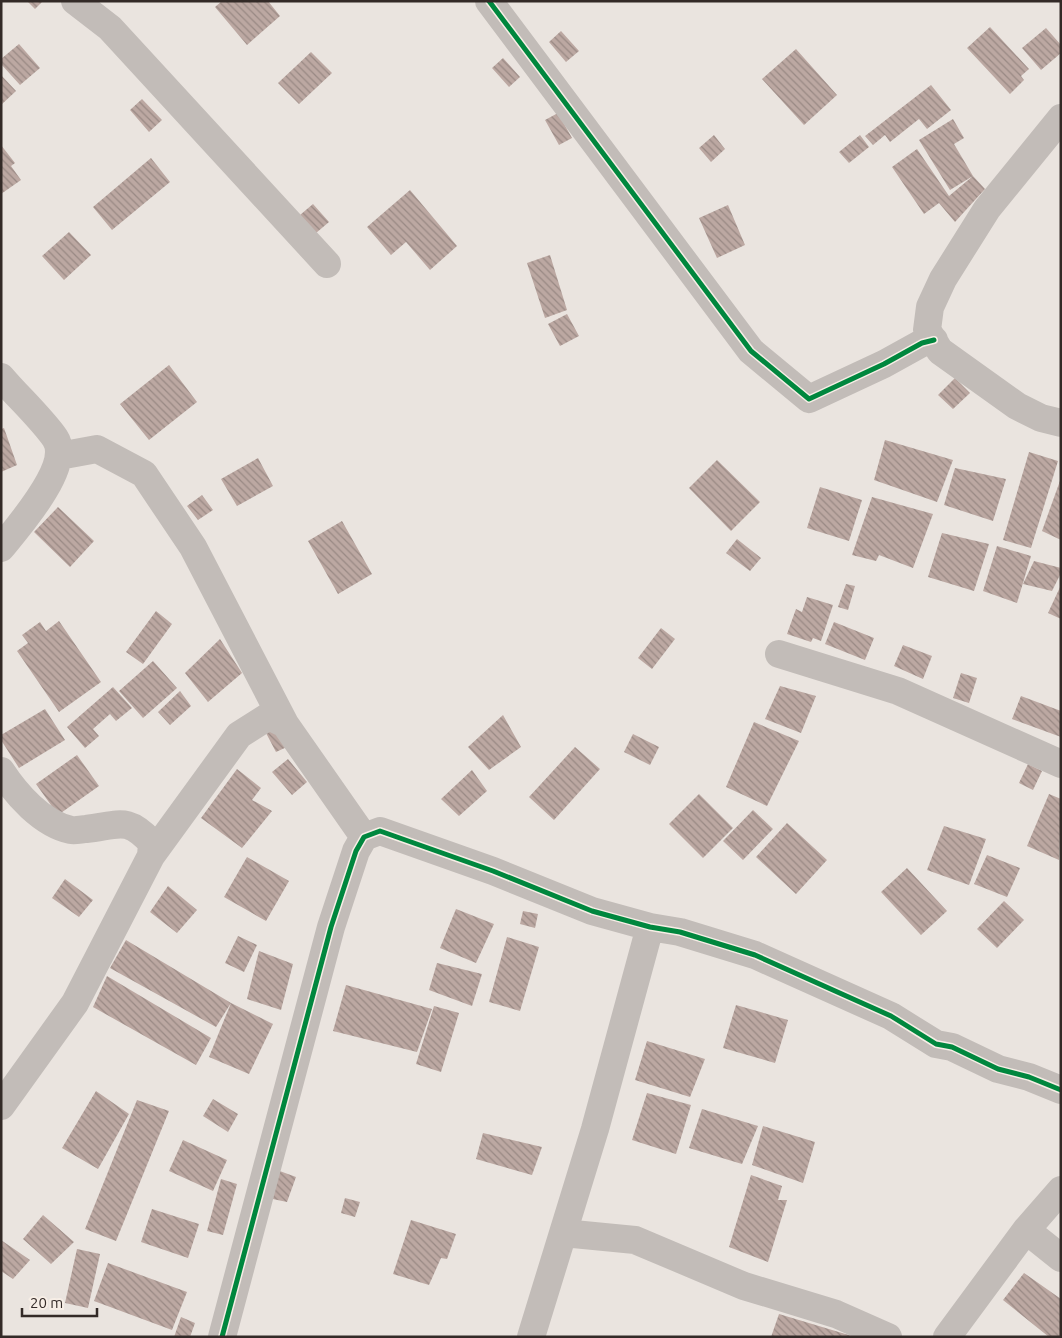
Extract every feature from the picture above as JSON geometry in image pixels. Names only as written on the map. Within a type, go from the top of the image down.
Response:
[{"type":"street","points":[[75,1],[110,28],[327,264]]},
{"type":"street","points":[[495,3],[751,351],[809,399],[884,364],[922,343],[934,340]]},
{"type":"street","points":[[1061,118],[987,209],[943,279],[930,307],[927,330],[940,351],[1017,406],[1041,418],[1061,424]]},
{"type":"street","points":[[1,377],[56,440],[59,456],[52,478],[1,548]]},
{"type":"street","points":[[59,456],[98,449],[144,474],[194,547],[285,724],[364,837]]},
{"type":"street","points":[[779,654],[898,691],[1061,764]]},
{"type":"street","points":[[1,1106],[75,1003],[151,856],[238,736],[270,716],[285,724]]},
{"type":"street","points":[[1,771],[11,786],[38,814],[71,830],[124,823],[143,834],[152,843],[151,856]]},
{"type":"street","points":[[222,1337],[331,927],[356,851],[364,837],[380,831],[403,838],[592,911],[650,927],[680,932],[755,955],[891,1016],[936,1044],[952,1047],[998,1069],[1029,1077],[1061,1090]]},
{"type":"street","points":[[530,1337],[595,1129],[650,927]]},
{"type":"street","points":[[947,1337],[1026,1230],[1061,1190]]},
{"type":"street","points":[[1026,1230],[1061,1258]]},
{"type":"street","points":[[562,1233],[635,1240],[744,1286],[836,1314],[888,1337]]},
{"type":"building","points":[[27,1],[43,1],[35,9]]},
{"type":"building","points":[[222,1],[268,1],[280,16],[247,45],[215,7]]},
{"type":"building","points":[[990,27],[1029,69],[1021,76],[1024,80],[1010,94],[967,48]]},
{"type":"building","points":[[1046,28],[1061,45],[1061,53],[1041,70],[1022,48]]},
{"type":"building","points":[[561,31],[579,51],[566,62],[549,42]]},
{"type":"building","points":[[19,44],[40,68],[20,85],[1,64],[1,59]]},
{"type":"building","points":[[796,49],[837,95],[804,125],[762,79]]},
{"type":"building","points":[[311,52],[332,73],[299,104],[278,83]]},
{"type":"building","points":[[503,58],[520,77],[509,87],[492,68]]},
{"type":"building","points":[[1,75],[16,91],[1,105]]},
{"type":"building","points":[[931,85],[951,110],[927,129],[919,119],[890,142],[885,135],[873,145],[865,136]]},
{"type":"building","points":[[142,99],[162,120],[149,132],[130,110]]},
{"type":"building","points":[[558,113],[572,138],[559,145],[545,120]]},
{"type":"building","points":[[953,119],[964,138],[954,144],[973,176],[950,190],[919,140]]},
{"type":"building","points":[[714,135],[725,149],[711,162],[699,148]]},
{"type":"building","points":[[860,135],[869,147],[849,163],[839,152]]},
{"type":"building","points":[[1,145],[15,163],[11,166],[21,180],[1,194]]},
{"type":"building","points":[[917,149],[949,196],[973,176],[985,189],[955,222],[939,203],[924,214],[892,167]]},
{"type":"building","points":[[151,158],[170,182],[112,230],[93,207]]},
{"type":"building","points":[[410,190],[457,246],[430,270],[406,242],[391,255],[367,227]]},
{"type":"building","points":[[313,204],[329,222],[316,233],[300,215]]},
{"type":"building","points":[[728,205],[745,245],[717,258],[699,218]]},
{"type":"building","points":[[69,232],[91,255],[64,280],[42,256]]},
{"type":"building","points":[[550,255],[567,310],[545,318],[527,263]]},
{"type":"building","points":[[567,314],[579,336],[560,346],[548,324]]},
{"type":"building","points":[[169,365],[197,402],[149,440],[120,404]]},
{"type":"building","points":[[955,378],[970,393],[953,409],[938,395]]},
{"type":"building","points":[[4,428],[17,465],[1,472],[1,429]]},
{"type":"building","points":[[885,440],[953,460],[937,502],[874,480]]},
{"type":"building","points":[[1029,452],[1058,461],[1031,548],[1003,540]]},
{"type":"building","points":[[258,458],[273,486],[237,506],[221,479]]},
{"type":"building","points":[[717,460],[760,502],[731,531],[689,488]]},
{"type":"building","points":[[955,468],[1006,479],[993,521],[944,505]]},
{"type":"building","points":[[1061,478],[1061,540],[1042,531]]},
{"type":"building","points":[[820,487],[862,500],[849,541],[807,528]]},
{"type":"building","points":[[202,495],[213,510],[198,520],[187,506]]},
{"type":"building","points":[[872,497],[933,514],[913,568],[879,555],[876,561],[852,555]]},
{"type":"building","points":[[58,507],[94,541],[70,567],[34,532]]},
{"type":"building","points":[[342,521],[372,574],[338,594],[308,541]]},
{"type":"building","points":[[942,533],[989,544],[974,591],[928,577]]},
{"type":"building","points":[[737,539],[761,558],[750,571],[726,553]]},
{"type":"building","points":[[997,546],[1031,556],[1017,603],[983,591]]},
{"type":"building","points":[[1034,561],[1061,568],[1061,573],[1052,591],[1023,584]]},
{"type":"building","points":[[846,584],[855,586],[848,610],[838,607]]},
{"type":"building","points":[[1061,585],[1061,619],[1048,613]]},
{"type":"building","points":[[807,597],[833,605],[821,641],[813,638],[811,642],[787,634],[796,609],[802,612]]},
{"type":"building","points":[[156,611],[172,624],[143,664],[126,652]]},
{"type":"building","points":[[59,621],[101,682],[59,712],[17,651],[28,643],[22,635],[40,622],[46,631]]},
{"type":"building","points":[[834,622],[874,638],[865,660],[825,644]]},
{"type":"building","points":[[661,628],[675,639],[652,669],[638,658]]},
{"type":"building","points":[[220,639],[242,673],[208,702],[185,673]]},
{"type":"building","points":[[903,645],[932,656],[923,679],[894,666]]},
{"type":"building","points":[[153,661],[177,688],[143,718],[119,691]]},
{"type":"building","points":[[961,673],[977,678],[969,703],[953,698]]},
{"type":"building","points":[[780,686],[816,696],[801,733],[765,719]]},
{"type":"building","points":[[113,687],[132,708],[116,721],[110,714],[93,729],[99,736],[85,748],[67,727]]},
{"type":"building","points":[[180,691],[191,706],[170,725],[158,712]]},
{"type":"building","points":[[1021,696],[1061,711],[1061,737],[1012,719]]},
{"type":"building","points":[[45,709],[65,740],[19,768],[1,740],[1,735]]},
{"type":"building","points":[[503,715],[521,747],[489,770],[468,747]]},
{"type":"building","points":[[754,722],[799,741],[767,806],[726,787]]},
{"type":"building","points":[[279,727],[289,746],[276,752],[266,733]]},
{"type":"building","points":[[633,734],[659,747],[650,765],[624,752]]},
{"type":"building","points":[[575,747],[600,769],[554,820],[529,797]]},
{"type":"building","points":[[77,755],[99,786],[58,815],[36,784]]},
{"type":"building","points":[[288,759],[307,782],[292,795],[272,772]]},
{"type":"building","points":[[1028,764],[1042,771],[1033,790],[1019,783]]},
{"type":"building","points":[[237,769],[261,788],[252,800],[272,811],[242,848],[201,818]]},
{"type":"building","points":[[472,770],[487,791],[459,816],[441,799]]},
{"type":"building","points":[[699,794],[733,828],[703,858],[669,824]]},
{"type":"building","points":[[1049,794],[1061,799],[1059,860],[1027,846]]},
{"type":"building","points":[[753,810],[773,829],[743,860],[723,841]]},
{"type":"building","points":[[787,823],[827,860],[796,894],[756,857]]},
{"type":"building","points":[[944,826],[986,839],[969,885],[927,870]]},
{"type":"building","points":[[987,855],[1020,868],[1007,897],[974,884]]},
{"type":"building","points":[[247,857],[289,881],[266,921],[224,897]]},
{"type":"building","points":[[907,868],[947,911],[921,935],[881,892]]},
{"type":"building","points":[[65,879],[93,900],[79,917],[52,898]]},
{"type":"building","points":[[168,886],[197,910],[177,933],[150,912]]},
{"type":"building","points":[[1004,901],[1024,920],[997,948],[977,929]]},
{"type":"building","points":[[456,909],[494,924],[476,963],[440,948]]},
{"type":"building","points":[[523,911],[538,914],[535,928],[520,924]]},
{"type":"building","points":[[238,936],[257,945],[244,972],[225,963]]},
{"type":"building","points":[[507,937],[539,947],[520,1011],[489,1002]]},
{"type":"building","points":[[126,940],[231,1003],[216,1027],[110,968]]},
{"type":"building","points":[[259,951],[293,964],[281,1010],[247,999]]},
{"type":"building","points":[[437,963],[482,974],[472,1006],[429,990]]},
{"type":"building","points":[[107,976],[211,1038],[196,1065],[93,1007]]},
{"type":"building","points":[[346,985],[432,1009],[417,1052],[333,1031]]},
{"type":"building","points":[[231,1003],[273,1024],[249,1074],[209,1057]]},
{"type":"building","points":[[736,1005],[788,1020],[775,1063],[723,1048]]},
{"type":"building","points":[[434,1006],[459,1013],[441,1072],[416,1064]]},
{"type":"building","points":[[647,1041],[705,1059],[690,1097],[635,1080]]},
{"type":"building","points":[[96,1091],[129,1114],[98,1169],[62,1148]]},
{"type":"building","points":[[647,1093],[691,1105],[676,1154],[632,1140]]},
{"type":"building","points":[[213,1099],[238,1114],[228,1132],[203,1116]]},
{"type":"building","points":[[137,1100],[169,1111],[116,1241],[85,1229]]},
{"type":"building","points":[[702,1109],[758,1126],[742,1164],[689,1148]]},
{"type":"building","points":[[763,1126],[815,1142],[803,1183],[752,1165]]},
{"type":"building","points":[[483,1133],[542,1147],[532,1175],[476,1159]]},
{"type":"building","points":[[183,1140],[227,1160],[213,1191],[169,1171]]},
{"type":"building","points":[[277,1170],[296,1177],[287,1202],[268,1198]]},
{"type":"building","points":[[751,1175],[782,1186],[778,1200],[787,1200],[768,1262],[729,1247]]},
{"type":"building","points":[[221,1179],[237,1184],[223,1235],[207,1231]]},
{"type":"building","points":[[345,1198],[360,1202],[355,1217],[341,1213]]},
{"type":"building","points":[[152,1209],[199,1224],[188,1258],[141,1242]]},
{"type":"building","points":[[43,1215],[74,1242],[51,1264],[23,1239]]},
{"type":"building","points":[[411,1220],[456,1234],[447,1259],[441,1258],[429,1285],[393,1274]]},
{"type":"building","points":[[1,1240],[30,1260],[13,1279],[1,1271]]},
{"type":"building","points":[[77,1249],[100,1254],[88,1308],[65,1303]]},
{"type":"building","points":[[108,1263],[187,1292],[172,1330],[94,1301]]},
{"type":"building","points":[[1024,1273],[1061,1299],[1061,1337],[1049,1337],[1003,1300]]},
{"type":"building","points":[[779,1314],[852,1336],[852,1337],[771,1337]]},
{"type":"building","points":[[181,1317],[195,1323],[190,1337],[174,1337]]},
{"type":"cycle path","points":[[489,1],[751,351],[809,399],[884,364],[922,343],[934,340]]},
{"type":"cycle path","points":[[222,1337],[331,927],[356,851],[364,837],[380,831],[493,871],[592,911],[650,927],[680,932],[755,955],[891,1016],[936,1044],[952,1047],[998,1069],[1029,1077],[1061,1090]]}]
